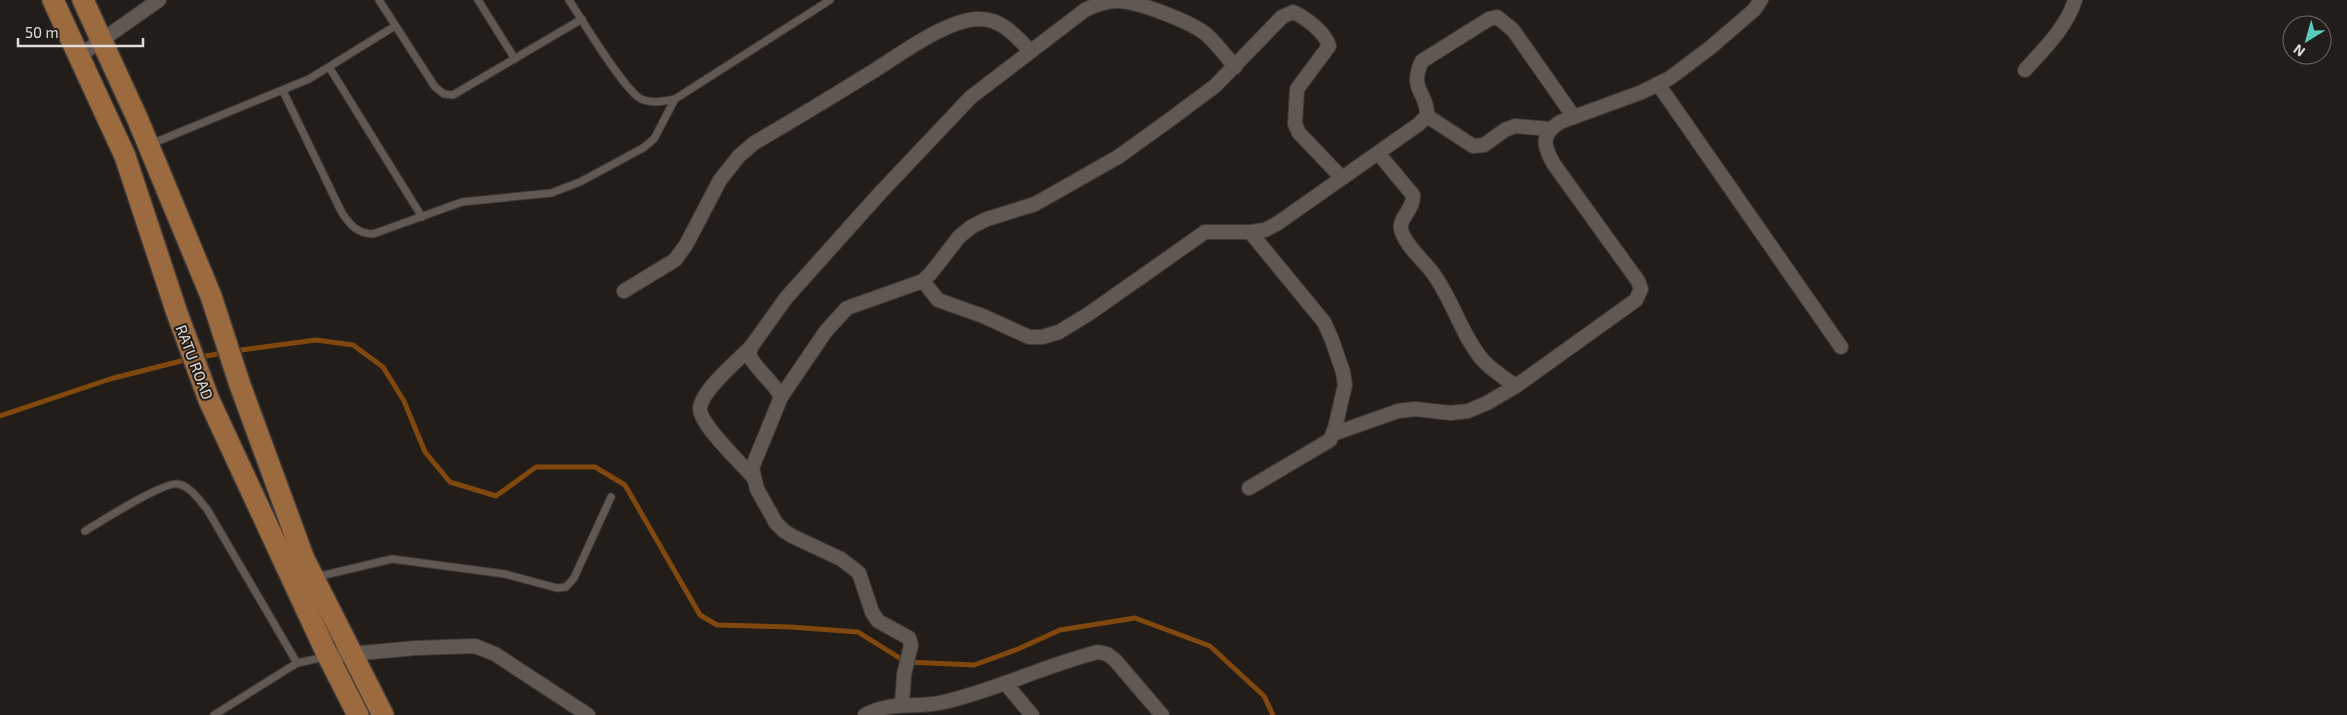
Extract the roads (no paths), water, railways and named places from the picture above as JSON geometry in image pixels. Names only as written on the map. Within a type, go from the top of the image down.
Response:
[{"type":"main road","name":"RATU ROAD","points":[[54,0],[125,156],[177,314],[209,400],[328,656],[358,715]]},
{"type":"main road","points":[[83,0],[148,145],[211,296],[240,385],[304,559],[383,715]]},
{"type":"street","points":[[79,56],[159,0]]},
{"type":"street","points":[[1333,434],[1398,411],[1414,410],[1451,413],[1468,411],[1487,403],[1516,386],[1622,312],[1636,300],[1641,290],[1638,281],[1553,163],[1545,148],[1546,137],[1550,129],[1560,122],[1642,92],[1689,66],[1754,10],[1761,0]]},
{"type":"street","points":[[2025,70],[2052,41],[2071,11],[2075,0]]},
{"type":"street","points":[[753,477],[701,417],[701,402],[714,384],[751,347],[786,298],[881,192],[971,97],[1085,10],[1100,3],[1119,1],[1168,14],[1193,25],[1206,34],[1234,67]]},
{"type":"street","points":[[902,705],[904,675],[910,658],[911,645],[909,638],[878,621],[872,612],[859,573],[841,559],[792,536],[776,523],[757,489],[753,477],[752,468],[756,456],[781,397],[826,332],[847,308],[923,281],[959,237],[971,227],[987,219],[1035,204],[1118,156],[1215,86],[1282,17],[1293,12],[1302,16],[1327,39],[1329,46],[1297,89],[1295,124],[1299,133],[1342,178]]},
{"type":"street","points":[[1427,116],[1427,107],[1418,89],[1416,79],[1422,61],[1489,19],[1497,17],[1513,30],[1574,117]]},
{"type":"street","points":[[624,291],[675,260],[690,239],[720,180],[739,156],[754,143],[929,37],[961,22],[981,19],[995,22],[1009,30],[1030,51]]},
{"type":"street","points":[[1658,84],[1841,347]]},
{"type":"street","points":[[923,281],[938,300],[983,316],[1029,336],[1042,337],[1059,332],[1090,313],[1205,232],[1250,232],[1265,230],[1278,224],[1427,116]]},
{"type":"street","points":[[1427,116],[1473,146],[1484,145],[1505,130],[1515,126],[1550,129]]},
{"type":"street","points":[[1378,153],[1413,194],[1414,203],[1401,222],[1401,230],[1406,240],[1442,287],[1463,330],[1482,360],[1516,386]]},
{"type":"street","points":[[1249,488],[1325,444],[1333,434],[1345,385],[1343,372],[1324,322],[1250,232]]},
{"type":"street","points":[[751,347],[748,355],[753,364],[774,386],[781,397]]},
{"type":"street","points":[[328,656],[475,646],[495,654],[588,715]]},
{"type":"street","points":[[865,715],[878,708],[942,703],[1098,652],[1107,654],[1115,660],[1162,715]]},
{"type":"street","points":[[1005,683],[1032,715]]},
{"type":"street","points":[[921,704],[931,715]]},
{"type":"lane","points":[[379,0],[435,87],[444,94],[453,95],[582,19]]},
{"type":"lane","points":[[478,0],[515,58]]},
{"type":"lane","points":[[569,0],[626,84],[642,99],[660,102],[675,98],[830,0]]},
{"type":"lane","points":[[148,145],[283,91],[329,67],[395,26]]},
{"type":"lane","points":[[329,67],[422,217]]},
{"type":"lane","points":[[283,91],[342,212],[352,226],[361,233],[373,234],[462,202],[544,194],[580,182],[643,148],[654,138],[675,98]]},
{"type":"lane","points":[[85,531],[171,483],[180,484],[193,493],[206,509],[297,663]]},
{"type":"lane","points":[[313,577],[392,560],[505,574],[556,588],[566,587],[574,578],[611,497]]},
{"type":"lane","points":[[214,715],[297,663],[328,656]]},
{"type":"waterway","points":[[234,351],[316,340],[353,345],[383,367],[404,401],[425,452],[450,482],[496,496],[536,467],[595,467],[625,485],[700,615],[717,625],[791,627],[858,632],[906,662],[974,665],[1018,649],[1060,630],[1135,618],[1210,646],[1264,696],[1273,715]]},
{"type":"waterway","points":[[200,357],[223,353]]},
{"type":"waterway","points":[[0,416],[110,379],[189,359]]}]
